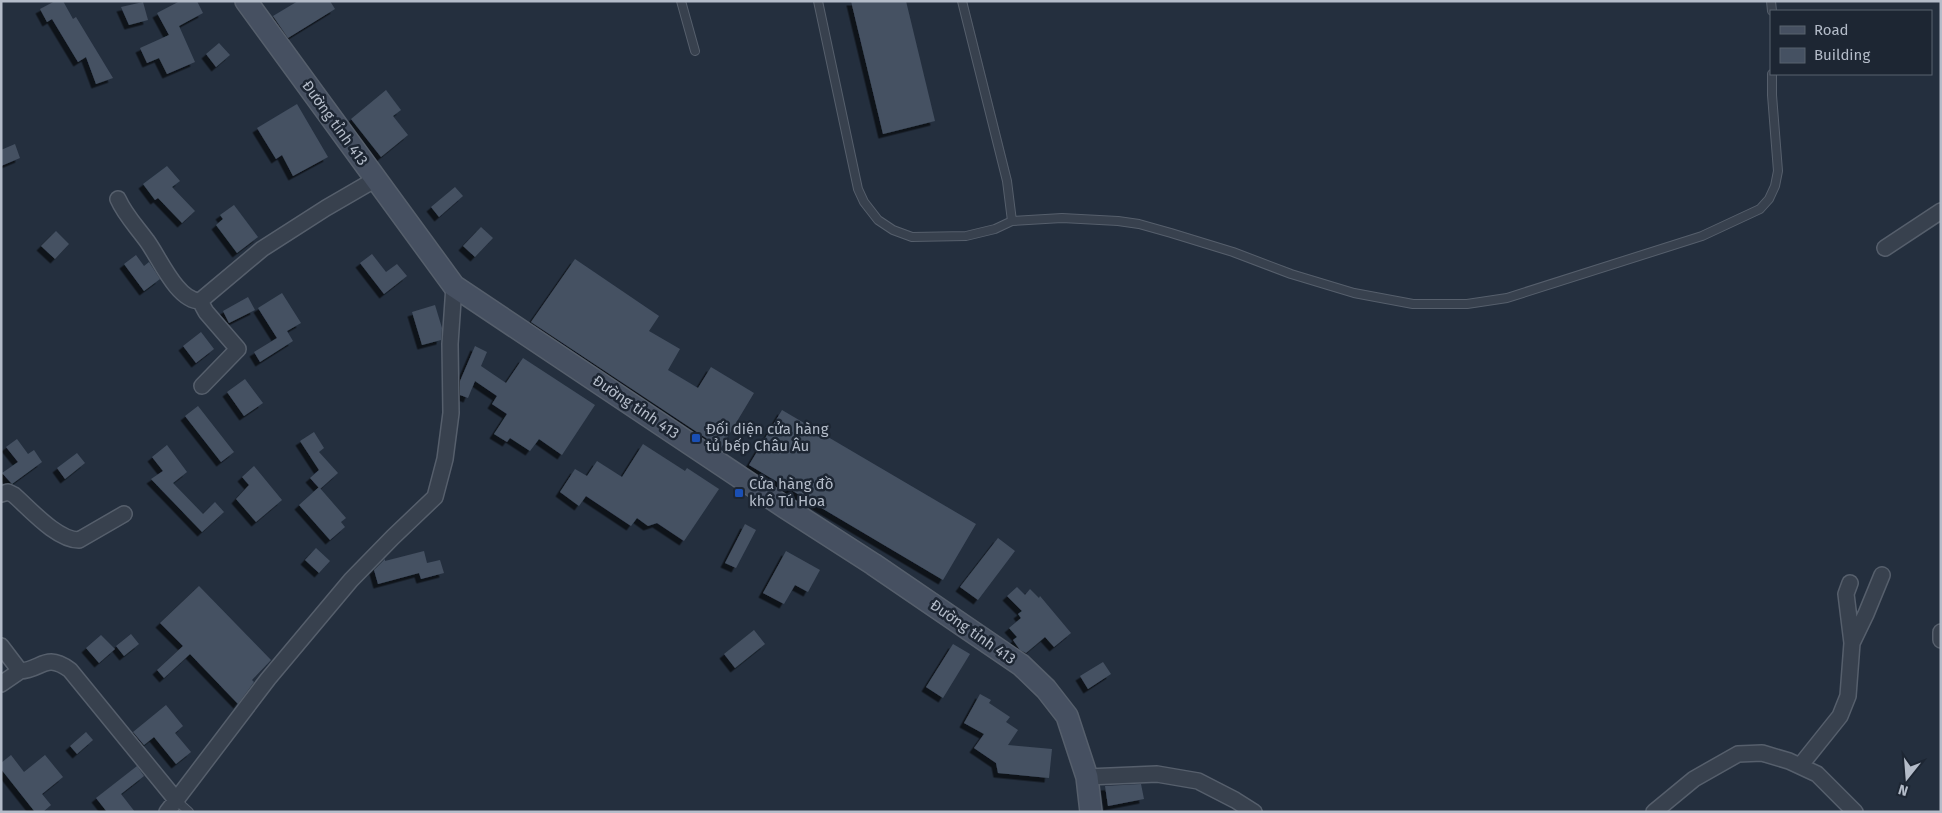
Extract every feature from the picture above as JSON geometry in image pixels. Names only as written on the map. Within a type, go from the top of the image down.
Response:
[{"type":"main road","name":"Đường tỉnh 413","points":[[246,1],[454,286],[873,564],[1021,665],[1046,688],[1067,716],[1087,777],[1091,812]]},
{"type":"street","points":[[200,301],[262,249],[376,178]]},
{"type":"street","points":[[118,199],[148,241],[173,282],[191,299],[200,301],[206,312],[238,349],[202,386]]},
{"type":"street","points":[[1885,248],[1941,211]]},
{"type":"street","points":[[1,646],[18,668],[28,671],[39,664],[52,662],[62,664],[70,670],[172,806],[268,679],[351,580],[435,497],[445,459],[451,413],[450,344],[454,286]]},
{"type":"street","points":[[1,494],[8,492],[14,495],[63,536],[73,540],[79,540],[124,514]]},
{"type":"street","points":[[1852,643],[1882,576]]},
{"type":"street","points":[[1800,766],[1840,716],[1848,696],[1852,643],[1846,594],[1850,583]]},
{"type":"street","points":[[1941,632],[1941,640]]},
{"type":"street","points":[[1,684],[18,668]]},
{"type":"street","points":[[1654,812],[1694,779],[1738,754],[1762,753],[1817,774],[1855,812]]},
{"type":"street","points":[[1087,777],[1157,774],[1198,781],[1254,812]]},
{"type":"lane","points":[[680,1],[695,51]]},
{"type":"lane","points":[[818,1],[858,189],[864,202],[878,220],[894,230],[912,237],[966,236],[995,229],[1012,221],[1062,218],[1118,221],[1139,224],[1232,252],[1290,274],[1354,293],[1413,304],[1466,304],[1506,298],[1702,236],[1760,209],[1769,199],[1775,186],[1778,171],[1772,75]]},
{"type":"lane","points":[[962,1],[1007,181],[1012,221]]},
{"type":"lane","points":[[172,806],[188,812]]},
{"type":"building","points":[[55,1],[63,1],[73,19],[76,17],[113,78],[96,84],[86,57],[78,62],[52,19],[47,22],[40,9]]},
{"type":"building","points":[[180,1],[197,1],[203,13],[179,26],[195,62],[167,74],[159,58],[147,63],[140,48],[169,35],[157,13]]},
{"type":"building","points":[[298,1],[330,1],[335,9],[288,38],[273,16]]},
{"type":"building","points":[[851,1],[906,1],[935,121],[883,134]]},
{"type":"building","points":[[143,2],[148,20],[129,25],[121,7]]},
{"type":"building","points":[[219,43],[230,55],[216,67],[206,54]]},
{"type":"building","points":[[386,90],[401,110],[393,116],[408,135],[381,157],[351,119]]},
{"type":"building","points":[[297,104],[328,157],[293,176],[282,155],[276,159],[257,128]]},
{"type":"building","points":[[15,144],[20,158],[1,166],[1,150]]},
{"type":"building","points":[[167,166],[180,181],[172,187],[195,211],[182,223],[158,198],[155,200],[143,184]]},
{"type":"building","points":[[455,187],[463,196],[439,217],[431,207]]},
{"type":"building","points":[[234,205],[258,237],[237,253],[216,225],[223,219],[220,215]]},
{"type":"building","points":[[481,227],[493,238],[475,257],[463,246]]},
{"type":"building","points":[[56,231],[69,244],[55,259],[41,246]]},
{"type":"building","points":[[372,254],[386,272],[397,264],[407,276],[384,294],[360,263]]},
{"type":"building","points":[[136,255],[144,266],[149,262],[160,279],[144,291],[124,264]]},
{"type":"building","points":[[575,259],[659,316],[649,331],[680,349],[668,370],[698,388],[711,367],[754,393],[721,448],[531,322]]},
{"type":"building","points":[[282,293],[301,323],[287,331],[293,341],[260,362],[254,352],[277,338],[258,308]]},
{"type":"building","points":[[248,297],[255,310],[229,323],[223,311]]},
{"type":"building","points":[[435,305],[442,328],[441,340],[422,345],[412,312]]},
{"type":"building","points":[[201,332],[214,349],[196,363],[183,346]]},
{"type":"building","points":[[475,346],[487,352],[481,366],[506,383],[523,358],[595,405],[562,455],[539,439],[530,451],[510,438],[507,442],[494,434],[507,414],[492,404],[497,396],[475,381],[468,398],[460,395],[460,381]]},
{"type":"building","points":[[245,379],[263,403],[244,416],[227,392]]},
{"type":"building","points":[[198,406],[234,452],[221,462],[185,416]]},
{"type":"building","points":[[782,410],[976,524],[943,580],[749,465]]},
{"type":"building","points":[[314,432],[324,448],[319,452],[338,473],[320,489],[310,478],[319,470],[300,441]]},
{"type":"building","points":[[17,439],[28,454],[34,450],[42,462],[12,484],[2,473],[18,462],[6,447]]},
{"type":"building","points":[[643,444],[685,471],[687,468],[719,489],[684,541],[657,523],[648,526],[637,518],[631,526],[586,496],[579,506],[560,492],[575,469],[587,476],[597,461],[622,477]]},
{"type":"building","points":[[167,445],[187,472],[173,483],[203,514],[215,502],[224,512],[202,532],[151,479],[163,471],[152,457]]},
{"type":"building","points":[[77,453],[85,463],[65,479],[57,468]]},
{"type":"building","points":[[254,466],[282,500],[256,522],[236,499],[249,485],[242,477]]},
{"type":"building","points":[[319,487],[346,518],[341,522],[345,527],[330,540],[299,505]]},
{"type":"building","points":[[745,524],[756,530],[736,568],[725,563]]},
{"type":"building","points":[[998,538],[1015,551],[978,600],[960,587]]},
{"type":"building","points":[[316,548],[330,561],[319,573],[305,560]]},
{"type":"building","points":[[424,551],[427,563],[440,560],[444,573],[421,579],[419,573],[378,584],[374,570],[385,559],[385,561]]},
{"type":"building","points":[[786,551],[820,570],[808,592],[795,585],[784,604],[763,593]]},
{"type":"building","points":[[199,586],[271,660],[252,680],[254,682],[238,704],[190,654],[164,678],[157,670],[183,646],[160,623]]},
{"type":"building","points":[[1017,587],[1025,595],[1030,589],[1039,598],[1040,596],[1071,633],[1054,647],[1045,637],[1026,653],[1020,650],[1013,640],[1017,637],[1009,628],[1021,618],[1018,614],[1022,611],[1007,596]]},
{"type":"building","points":[[754,630],[765,644],[735,668],[724,654]]},
{"type":"building","points":[[131,634],[139,644],[124,656],[116,646]]},
{"type":"building","points":[[101,635],[115,649],[99,663],[86,648]]},
{"type":"building","points":[[953,644],[970,654],[943,698],[926,687]]},
{"type":"building","points":[[1103,662],[1111,674],[1088,689],[1080,676]]},
{"type":"building","points":[[980,694],[991,700],[989,703],[1010,717],[1006,722],[1018,730],[1008,745],[1052,749],[1049,778],[998,773],[996,763],[974,748],[984,734],[964,723]]},
{"type":"building","points":[[166,705],[183,726],[175,733],[191,752],[176,764],[154,737],[144,745],[133,732]]},
{"type":"building","points":[[86,732],[93,740],[77,754],[70,746]]},
{"type":"building","points":[[11,755],[24,772],[45,755],[63,777],[42,794],[51,805],[43,812],[35,812],[1,769],[1,763]]},
{"type":"building","points":[[137,766],[144,776],[121,794],[135,812],[107,812],[96,798]]},
{"type":"building","points":[[1141,784],[1144,799],[1108,806],[1105,786]]},
{"type":"place","name":"Đối diện cửa hàng tủ bếp Châu Âu","points":[[696,438]]},
{"type":"place","name":"Cửa hàng đồ khô Tú Hoa","points":[[739,493]]}]
